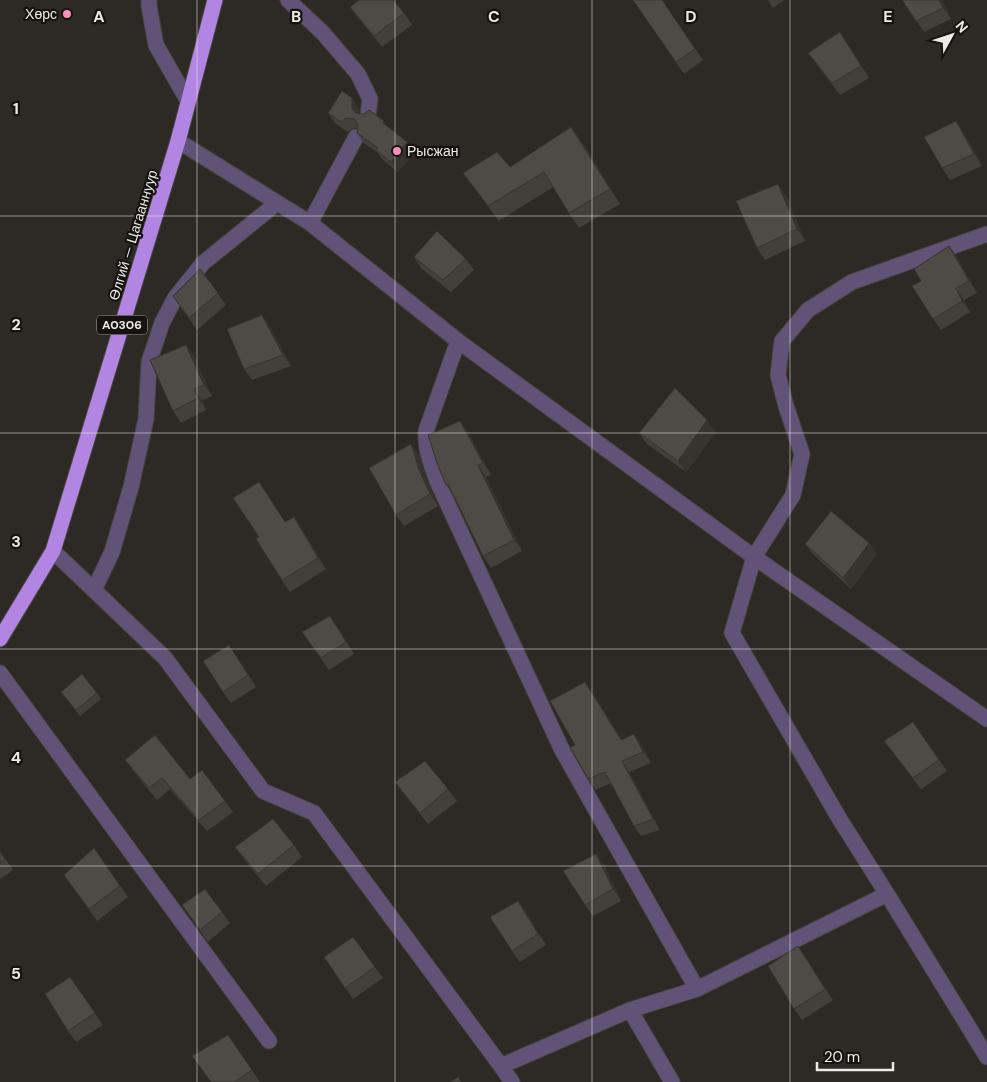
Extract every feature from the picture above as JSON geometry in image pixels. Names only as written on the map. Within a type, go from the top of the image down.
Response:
[{"type":"highway","name":"Өлгий — Цагааннуур","points":[[0,639],[53,551],[178,142],[215,0]]},
{"type":"street","points":[[149,0],[156,45],[188,101]]},
{"type":"street","points":[[288,0],[323,33],[358,74],[370,99],[368,115]]},
{"type":"street","points":[[310,223],[356,137]]},
{"type":"street","points":[[178,142],[310,223],[458,341],[754,557],[987,718]]},
{"type":"street","points":[[94,590],[112,552],[131,487],[146,419],[149,362],[162,322],[175,298],[203,263],[277,203]]},
{"type":"street","points":[[987,234],[852,282],[808,310],[782,340],[778,375],[802,454],[793,495],[754,557],[732,633],[839,818],[987,1057]]},
{"type":"street","points":[[458,341],[426,431],[428,455],[437,481],[562,750],[698,989]]},
{"type":"street","points":[[53,551],[166,658],[263,791],[314,813],[512,1082]]},
{"type":"street","points":[[0,673],[269,1041]]},
{"type":"street","points":[[501,1066],[630,1010],[698,989],[887,894]]},
{"type":"street","points":[[630,1010],[672,1082]]},
{"type":"building","points":[[359,0],[393,0],[404,13],[374,36],[350,7]]},
{"type":"building","points":[[633,0],[662,0],[695,49],[676,62]]},
{"type":"building","points":[[902,0],[939,0],[943,8],[916,21]]},
{"type":"building","points":[[840,32],[861,66],[832,83],[808,53]]},
{"type":"building","points":[[342,91],[352,98],[352,108],[355,112],[364,114],[369,110],[407,142],[391,162],[376,150],[378,148],[357,133],[358,126],[354,119],[348,118],[341,122],[328,113]]},
{"type":"building","points":[[956,121],[974,154],[942,168],[924,137]]},
{"type":"building","points":[[571,127],[610,189],[569,213],[544,172],[488,206],[463,173],[497,152],[510,167]]},
{"type":"building","points":[[778,184],[797,229],[757,248],[736,201]]},
{"type":"building","points":[[437,231],[466,259],[443,280],[414,257]]},
{"type":"building","points":[[949,246],[969,281],[956,288],[962,301],[933,319],[912,286],[921,281],[914,269]]},
{"type":"building","points":[[200,269],[218,293],[189,318],[173,296]]},
{"type":"building","points":[[262,315],[283,355],[244,369],[227,329]]},
{"type":"building","points":[[186,345],[204,385],[194,389],[198,398],[173,411],[150,360]]},
{"type":"building","points":[[675,388],[707,420],[678,461],[639,433]]},
{"type":"building","points":[[460,421],[483,463],[478,465],[514,540],[483,556],[448,484],[446,485],[428,435]]},
{"type":"building","points":[[411,444],[420,472],[430,494],[396,515],[369,468]]},
{"type":"building","points":[[259,482],[285,522],[294,517],[318,558],[282,580],[256,539],[259,537],[233,498]]},
{"type":"building","points":[[831,511],[869,543],[843,578],[805,544]]},
{"type":"building","points":[[330,616],[346,642],[321,658],[302,632]]},
{"type":"building","points":[[229,645],[248,675],[223,692],[203,661]]},
{"type":"building","points":[[82,674],[97,693],[76,710],[61,692]]},
{"type":"building","points":[[585,682],[621,740],[634,734],[643,752],[622,761],[653,819],[634,826],[605,772],[588,779],[570,747],[575,745],[550,701]]},
{"type":"building","points":[[913,722],[939,760],[913,778],[884,741]]},
{"type":"building","points":[[155,735],[190,779],[202,770],[225,801],[199,820],[162,778],[149,788],[125,760]]},
{"type":"building","points":[[425,761],[448,789],[420,813],[395,782]]},
{"type":"building","points":[[273,819],[294,845],[258,874],[235,847]]},
{"type":"building","points":[[94,848],[120,886],[89,909],[64,875]]},
{"type":"building","points":[[0,852],[5,859],[0,862]]},
{"type":"building","points":[[596,854],[613,889],[585,905],[563,871]]},
{"type":"building","points":[[205,889],[222,912],[200,930],[182,905]]},
{"type":"building","points":[[518,901],[538,934],[512,951],[490,917]]},
{"type":"building","points":[[353,937],[375,967],[345,988],[324,957]]},
{"type":"building","points":[[798,946],[825,989],[794,1009],[768,966]]},
{"type":"building","points":[[70,977],[95,1013],[68,1031],[45,994]]},
{"type":"building","points":[[228,1035],[252,1070],[234,1082],[211,1082],[192,1056]]},
{"type":"building","points":[[458,1077],[461,1082],[450,1082]]},
{"type":"place","name":"Хөрс","points":[[67,14]]},
{"type":"place","name":"Рысжан","points":[[397,151]]}]
